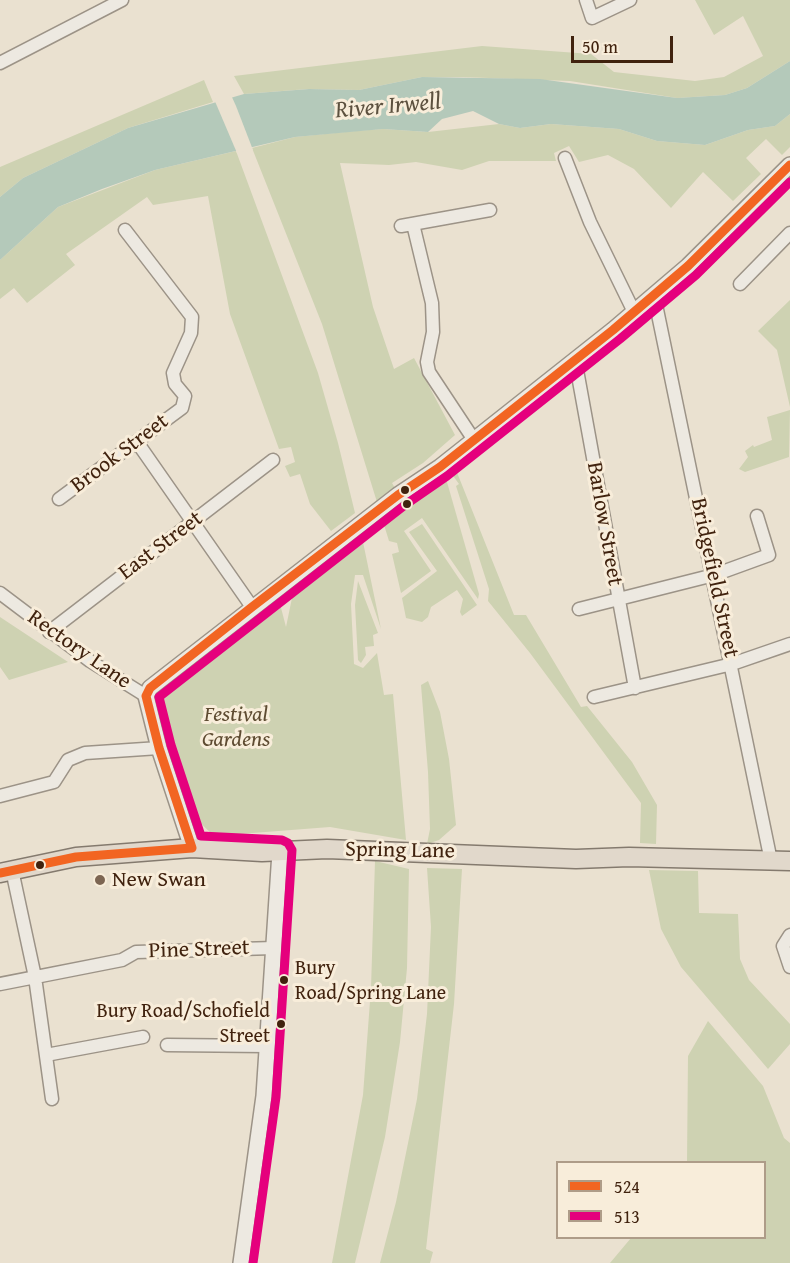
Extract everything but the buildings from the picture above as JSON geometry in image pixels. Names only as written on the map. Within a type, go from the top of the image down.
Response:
[{"type":"main road","name":"Spring Lane","points":[[6,872],[76,857],[192,848],[280,852],[327,849],[576,859],[629,857],[790,861]]},
{"type":"street","points":[[0,63],[123,0]]},
{"type":"street","points":[[586,0],[592,18],[630,0]]},
{"type":"street","points":[[565,158],[569,181],[634,312]]},
{"type":"street","points":[[146,696],[150,688],[252,607],[474,440],[634,312],[688,266],[790,165]]},
{"type":"street","points":[[474,440],[429,372],[427,362],[433,332],[432,303],[407,225],[471,220],[490,210]]},
{"type":"street","name":"Brook Street","points":[[59,500],[182,408],[185,396],[175,384],[173,373],[191,333],[192,317],[126,230]]},
{"type":"street","points":[[741,284],[790,233]]},
{"type":"street","name":"Bridgefield Street","points":[[654,295],[714,575],[771,861]]},
{"type":"street","name":"Barlow Street","points":[[575,359],[635,688]]},
{"type":"street","points":[[137,442],[252,607]]},
{"type":"street","name":"East Street","points":[[49,632],[273,460]]},
{"type":"street","points":[[579,609],[714,575],[769,555],[757,516]]},
{"type":"street","name":"Rectory Lane","points":[[0,593],[90,661],[146,696],[159,748],[192,848]]},
{"type":"street","points":[[594,697],[732,664],[790,644]]},
{"type":"street","points":[[0,794],[54,782],[68,760],[85,753],[159,748]]},
{"type":"street","points":[[241,1263],[258,1156],[280,852]]},
{"type":"street","points":[[6,872],[35,977],[52,1098]]},
{"type":"street","points":[[790,935],[783,946],[790,967]]},
{"type":"street","name":"Pine Street","points":[[0,984],[127,959],[136,952],[149,950],[274,948]]},
{"type":"street","points":[[46,1055],[142,1037]]},
{"type":"street","points":[[167,1045],[267,1046]]},
{"type":"green space","points":[[695,0],[790,0],[790,61],[747,88],[725,95],[677,98],[570,81],[462,77],[422,77],[359,90],[308,89],[244,94],[234,76],[482,46],[591,54],[614,72],[695,81],[724,77],[763,56],[743,16],[714,35]]},
{"type":"green space","points":[[204,80],[213,102],[128,128],[23,178],[0,197],[0,167]]},
{"type":"green space","points":[[790,114],[790,147],[782,155],[766,139],[746,158],[761,174],[733,201],[703,172],[671,208],[634,169],[608,155],[579,162],[569,146],[554,153],[556,161],[489,161],[462,170],[416,162],[389,165],[340,163],[373,307],[394,369],[414,358],[455,435],[423,463],[392,483],[406,507],[441,481],[447,482],[479,594],[478,599],[422,518],[404,531],[431,571],[401,593],[392,554],[399,552],[397,543],[389,541],[322,324],[252,148],[295,137],[355,131],[383,129],[428,132],[499,124],[520,128],[551,124],[619,129],[657,141],[705,145],[748,130],[775,126]]},
{"type":"green space","points":[[236,151],[318,373],[338,443],[355,513],[331,531],[310,504],[300,474],[290,477],[285,466],[295,462],[291,447],[279,449],[230,314],[208,196],[153,205],[147,197],[66,254],[75,265],[27,303],[14,288],[0,299],[0,260],[58,207],[155,170]]},
{"type":"green space","points":[[790,300],[790,407],[777,350],[758,331]]},
{"type":"green space","points":[[790,410],[789,457],[745,472],[739,469],[748,457],[745,451],[753,445],[754,447],[772,440],[767,417]]},
{"type":"green space","points":[[456,470],[514,615],[526,615],[581,707],[587,706],[632,762],[657,805],[656,844],[640,843],[641,803],[530,653],[488,601],[489,589],[456,486],[459,484],[451,473]]},
{"type":"green space","points":[[422,524],[477,605],[462,616],[460,612],[463,599],[457,590],[431,607],[428,617],[422,622],[406,618],[402,598],[437,571],[409,532]]},
{"type":"green space","name":"Festival Gardens","points":[[363,542],[381,629],[363,575],[355,575],[351,604],[354,664],[363,668],[377,653],[384,695],[393,694],[406,840],[330,827],[214,836],[189,812],[155,703],[280,604],[286,627],[292,598],[298,586],[337,556]]},
{"type":"green space","points":[[358,581],[378,633],[373,635],[374,646],[365,647],[366,655],[361,663],[358,660],[355,605]]},
{"type":"green space","points":[[0,617],[68,662],[9,680],[0,667]]},
{"type":"green space","points":[[428,681],[440,712],[449,759],[456,825],[439,840],[427,844],[430,829],[428,772],[421,685]]},
{"type":"green space","points":[[375,861],[409,869],[407,968],[400,1042],[385,1137],[355,1263],[332,1263],[363,1095],[371,988]]},
{"type":"green space","points":[[427,868],[462,869],[454,1004],[426,1249],[433,1252],[430,1263],[380,1263],[396,1202],[417,1099],[427,1014],[431,927]]},
{"type":"green space","points":[[649,870],[698,871],[699,913],[738,914],[740,959],[749,980],[790,1024],[790,1044],[768,1069],[681,967],[661,929]]},
{"type":"green space","points":[[708,1021],[763,1086],[784,1138],[790,1143],[790,1263],[610,1263],[630,1239],[766,1239],[766,1161],[687,1161],[688,1056]]},
{"type":"water","name":"River Irwell","points":[[790,61],[790,114],[775,126],[748,130],[705,145],[657,141],[619,129],[551,124],[520,128],[499,124],[473,111],[442,119],[428,132],[383,129],[295,137],[155,170],[58,207],[0,260],[0,197],[23,178],[128,128],[244,94],[309,89],[359,90],[422,77],[540,79],[677,98],[725,95],[747,88]]},
{"type":"pier","points":[[231,95],[253,150],[237,153],[214,99]]},
{"type":"transit line","name":"524","points":[[146,696],[150,688],[252,607],[398,495],[440,467],[613,330],[688,266],[790,165]]},
{"type":"transit line","name":"513","points":[[253,1263],[276,1097],[292,850],[288,843],[282,840],[201,836],[171,745],[159,697],[405,505],[447,476],[620,339],[696,275],[790,182]]},
{"type":"transit line","name":"524","points":[[146,696],[159,748],[192,848]]},
{"type":"transit line","name":"524","points":[[0,873],[76,857],[192,848]]},
{"type":"place","name":"New Swan","points":[[100,880]]},
{"type":"place","name":"Bury Road/Spring Lane","points":[[284,980]]},
{"type":"place","name":"Bury Road/Schofield Street","points":[[281,1024]]}]
